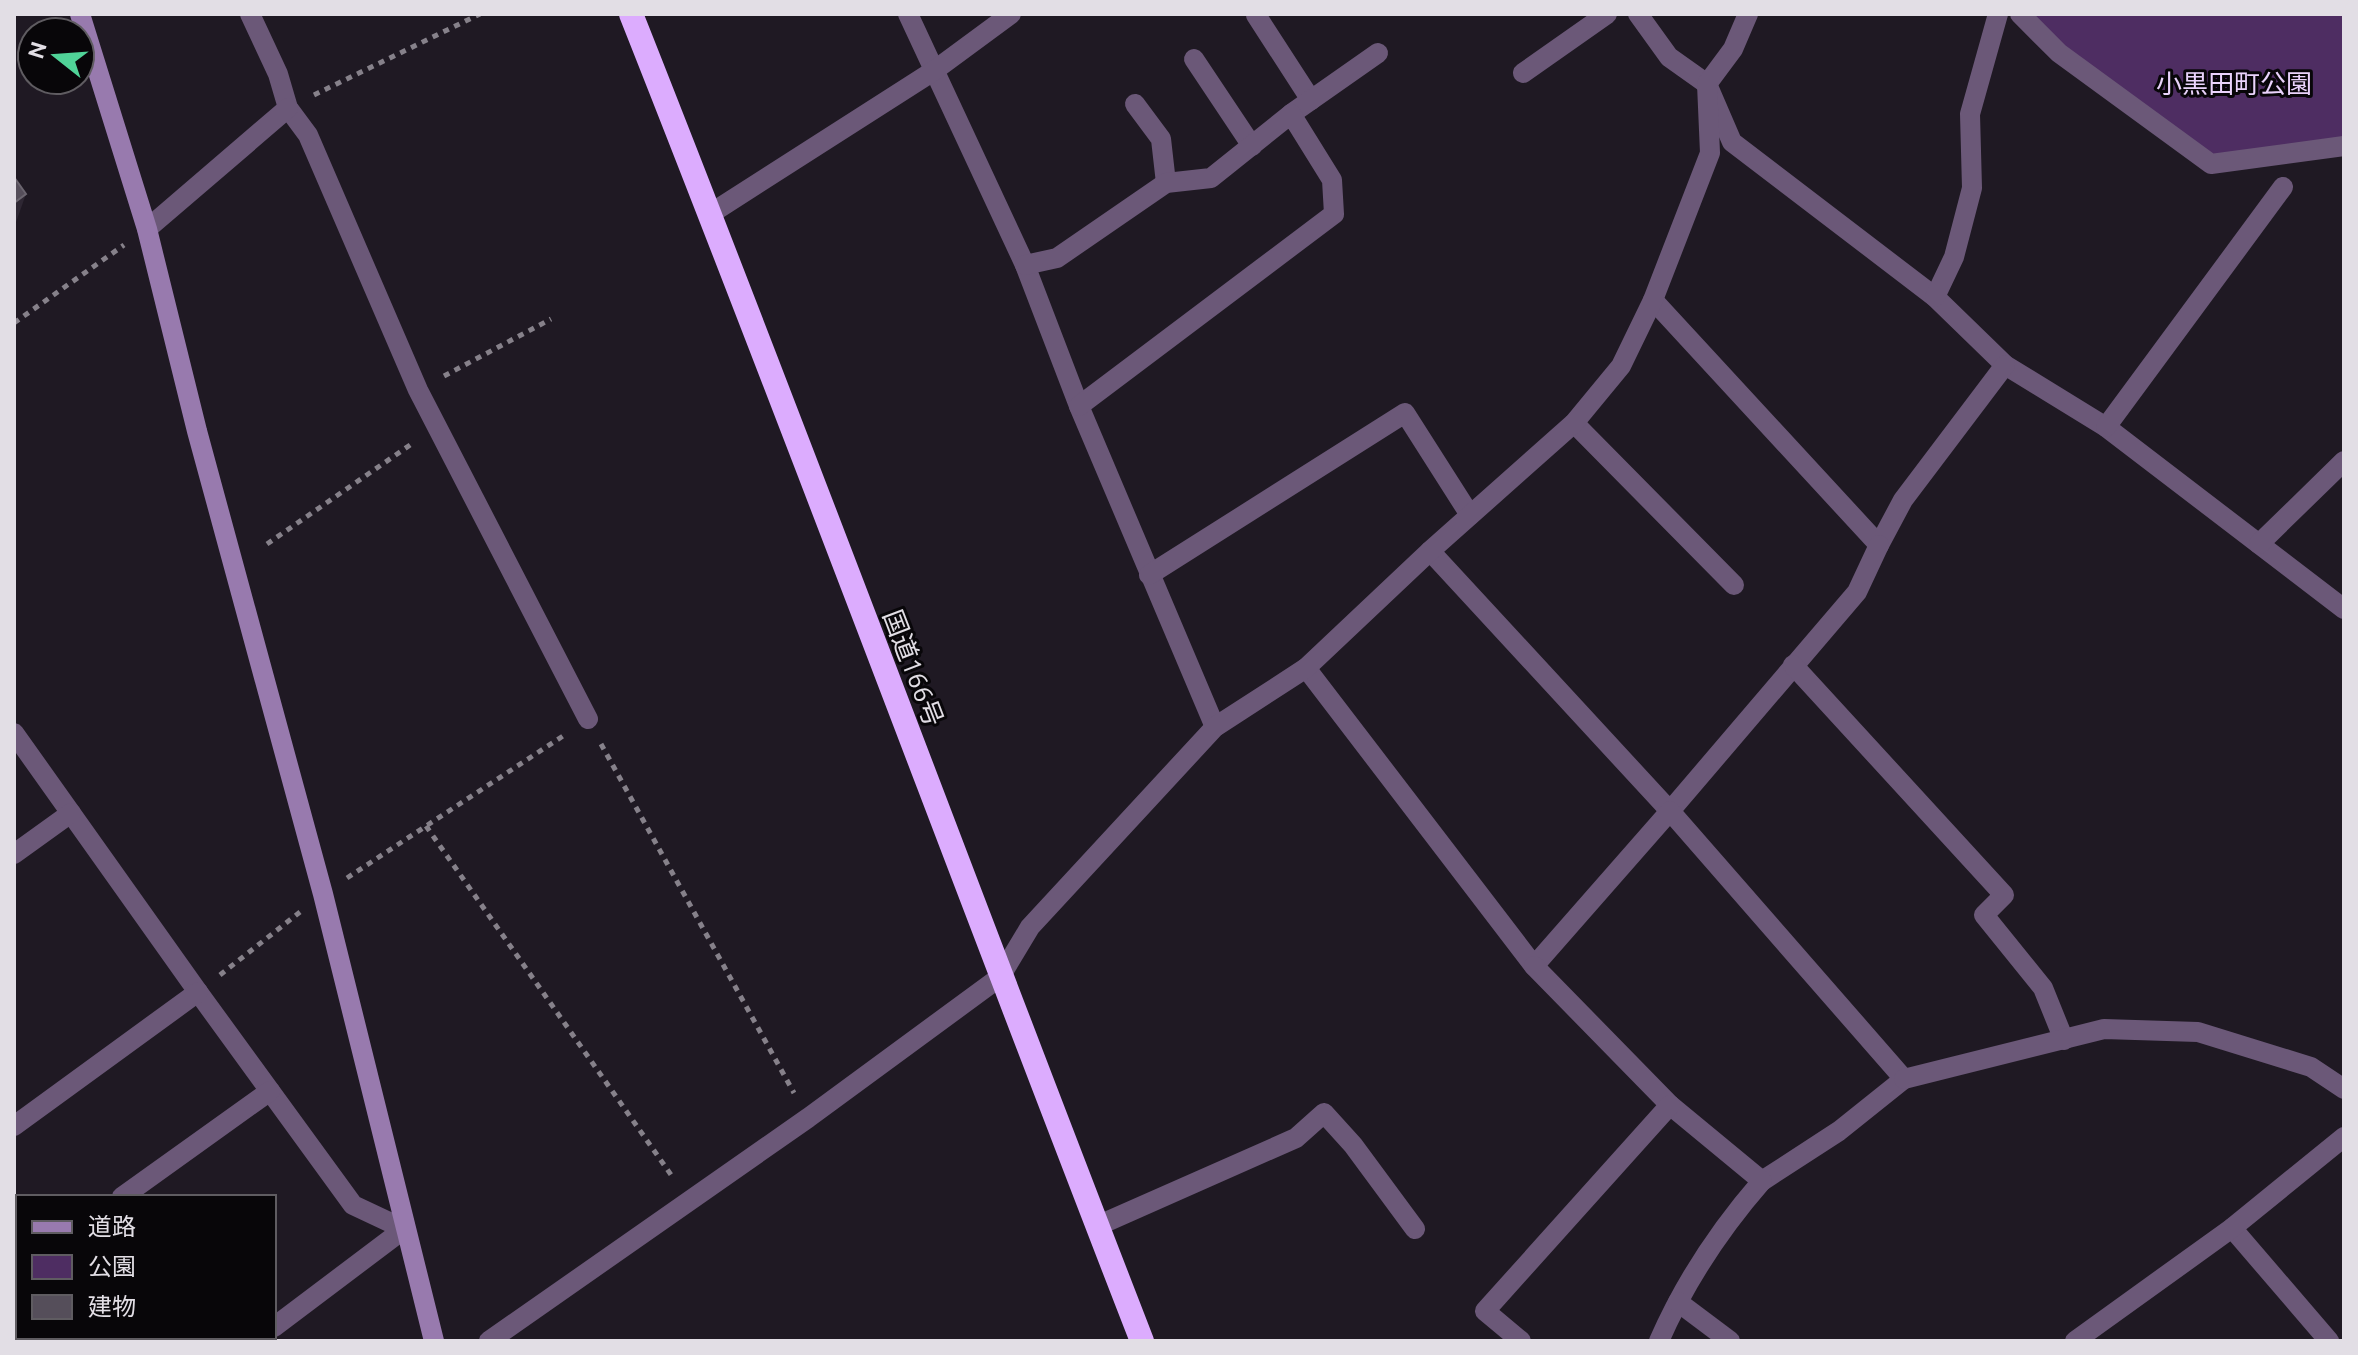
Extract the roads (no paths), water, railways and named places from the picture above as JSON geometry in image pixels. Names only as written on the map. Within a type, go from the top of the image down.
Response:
[{"type":"highway","name":"国道166号","points":[[631,14],[1142,1341]]},
{"type":"street","points":[[80,14],[147,229],[197,431],[323,894],[434,1341]]},
{"type":"street","points":[[250,14],[278,74],[288,108],[308,135],[418,390],[588,719]]},
{"type":"street","points":[[908,14],[1025,265],[1079,406],[1215,727]]},
{"type":"street","points":[[710,214],[935,70],[1011,14]]},
{"type":"street","points":[[1523,73],[1607,14]]},
{"type":"street","points":[[1638,14],[1669,57],[1707,84],[1732,142],[1935,297],[2005,365],[2106,427],[2344,609]]},
{"type":"street","points":[[489,1341],[808,1118],[1000,977],[1030,927],[1215,727],[1306,668],[1430,551],[1574,423],[1621,366],[1653,300],[1710,153],[1707,84],[1733,49],[1748,14]]},
{"type":"street","points":[[1935,297],[1954,257],[1972,188],[1970,114],[1998,14]]},
{"type":"street","points":[[2020,14],[2059,53],[2211,164],[2344,146]]},
{"type":"street","points":[[1256,15],[1311,100]]},
{"type":"street","points":[[1025,265],[1057,258],[1166,183],[1211,178],[1291,114],[1378,53]]},
{"type":"street","points":[[1194,59],[1252,146]]},
{"type":"street","points":[[1135,104],[1161,139],[1166,183]]},
{"type":"street","points":[[147,229],[288,108]]},
{"type":"street","points":[[1079,406],[1334,214],[1332,180],[1291,114]]},
{"type":"street","points":[[2106,427],[2283,187]]},
{"type":"street","points":[[1653,300],[1879,545]]},
{"type":"street","points":[[1534,966],[1857,592],[1903,500],[2005,365]]},
{"type":"street","points":[[1149,575],[1405,413],[1470,515]]},
{"type":"street","points":[[1574,423],[1734,585]]},
{"type":"street","points":[[2259,544],[2344,461]]},
{"type":"street","points":[[1430,551],[1670,811],[1904,1079]]},
{"type":"street","points":[[1793,665],[2004,895],[1984,915],[2043,988],[2064,1040]]},
{"type":"street","points":[[1306,668],[1534,966],[1670,1105],[1762,1181]]},
{"type":"street","points":[[14,733],[353,1205],[404,1229]]},
{"type":"street","points":[[14,854],[71,813]]},
{"type":"street","points":[[14,1126],[198,992]]},
{"type":"street","points":[[1659,1341],[1678,1302],[1734,1214],[1762,1181],[1839,1131],[1904,1079],[2104,1029],[2198,1032],[2311,1067],[2344,1089]]},
{"type":"street","points":[[125,1195],[270,1091]]},
{"type":"street","points":[[1521,1341],[1485,1311],[1670,1105]]},
{"type":"street","points":[[1097,1226],[1296,1138],[1324,1113],[1353,1145],[1415,1229]]},
{"type":"street","points":[[2075,1341],[2232,1228],[2344,1137]]},
{"type":"street","points":[[2232,1228],[2329,1341]]},
{"type":"street","points":[[276,1325],[404,1229]]},
{"type":"street","points":[[1678,1302],[1730,1341]]},
{"type":"park label","name":"小黒田町公園","points":[[2234,84]]}]
